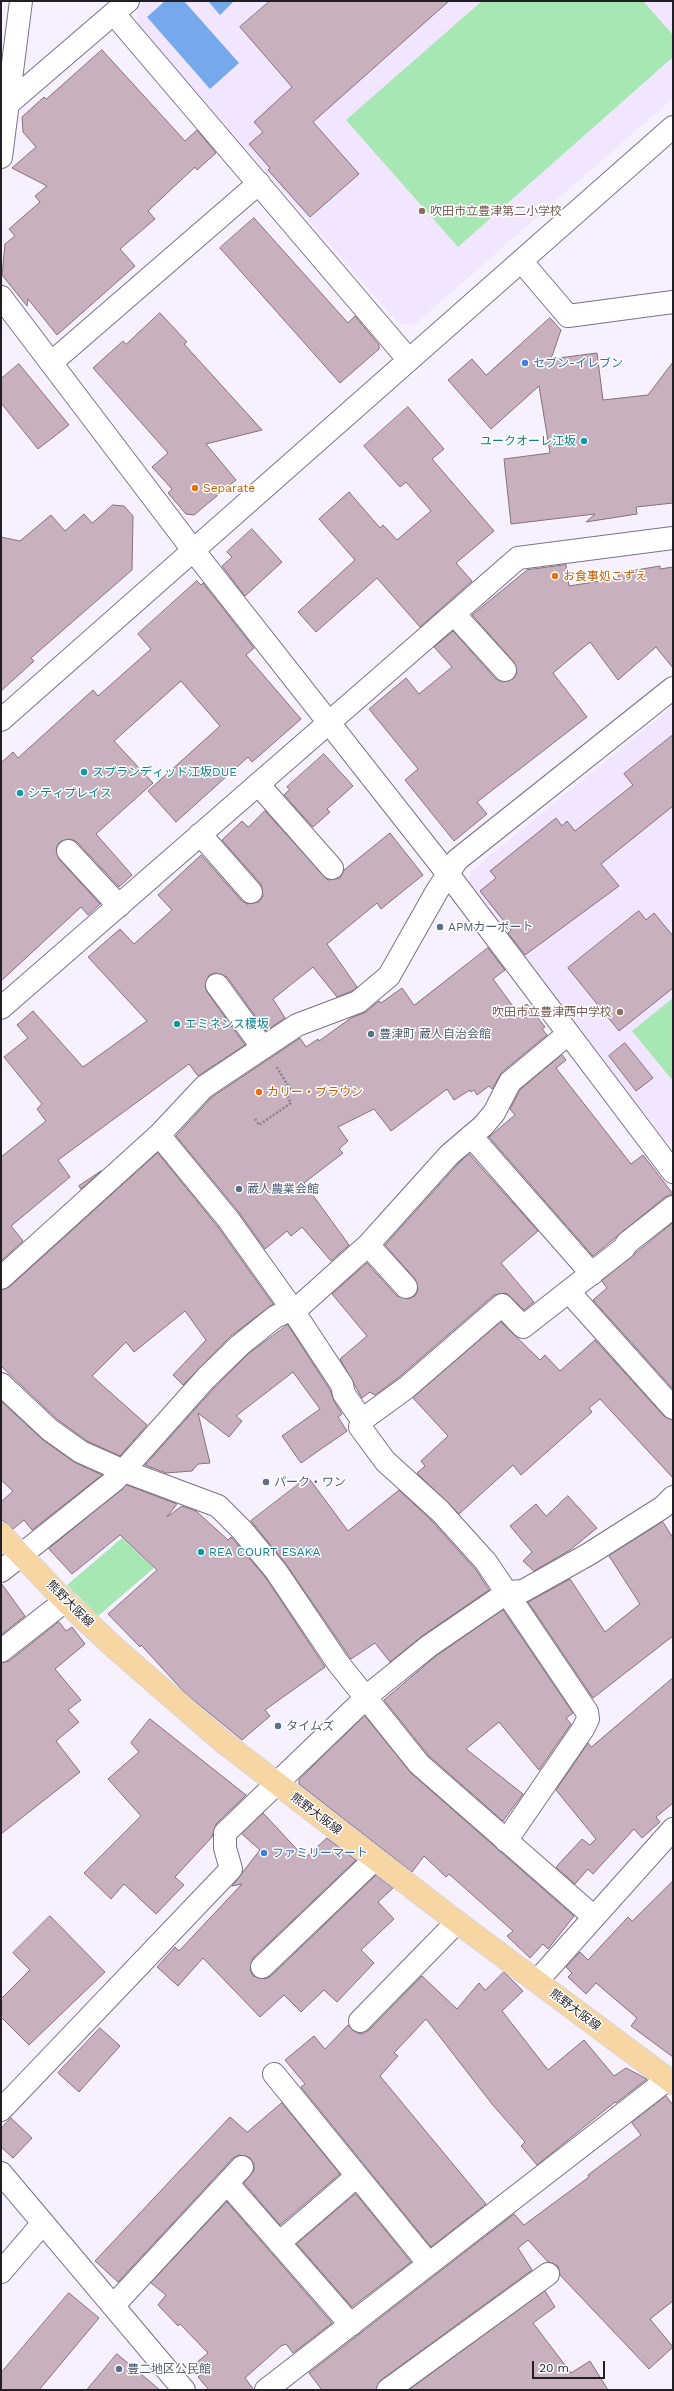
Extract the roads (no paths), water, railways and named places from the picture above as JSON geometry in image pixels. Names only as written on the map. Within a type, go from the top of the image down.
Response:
[{"type":"main road","name":"熊野大阪線","points":[[1,1534],[65,1601],[115,1648],[192,1716],[276,1784],[457,1922],[670,2081]]},
{"type":"street","points":[[1,157],[21,1]]},
{"type":"street","points":[[8,104],[121,7],[259,183],[408,360]]},
{"type":"street","points":[[1,720],[408,360],[522,262],[673,127]]},
{"type":"street","points":[[51,363],[259,183]]},
{"type":"street","points":[[522,262],[568,316],[673,302]]},
{"type":"street","points":[[1,297],[193,550],[448,874],[673,1172]]},
{"type":"street","points":[[1,1008],[518,558],[673,538]]},
{"type":"street","points":[[454,614],[505,670]]},
{"type":"street","points":[[1,1278],[159,1135],[204,1087],[297,1025],[358,1002],[388,976],[457,860],[673,688]]},
{"type":"street","points":[[258,784],[332,868]]},
{"type":"street","points":[[200,834],[251,892]]},
{"type":"street","points":[[68,851],[119,906]]},
{"type":"street","points":[[217,985],[263,1048]]},
{"type":"street","points":[[1,1571],[124,1472],[206,1378],[240,1345],[275,1317],[301,1305],[368,1245],[449,1155],[494,1113],[505,1089],[510,1082],[568,1034]]},
{"type":"street","points":[[159,1135],[228,1219],[342,1385],[344,1394],[362,1420]]},
{"type":"street","points":[[471,1136],[592,1274]]},
{"type":"street","points":[[506,1841],[583,1729],[588,1719],[587,1712],[508,1592],[486,1562],[440,1511],[385,1461],[360,1427],[362,1420],[406,1388],[502,1305],[523,1327],[592,1274],[673,1207]]},
{"type":"street","points":[[368,1245],[406,1287]]},
{"type":"street","points":[[569,1292],[673,1408]]},
{"type":"street","points":[[1,1384],[50,1430],[81,1452],[124,1472],[218,1506],[242,1530],[276,1571],[338,1663],[419,1764],[594,1917]]},
{"type":"street","points":[[1,2110],[231,1869],[225,1848],[224,1833],[366,1699],[429,1646],[508,1592],[523,1591],[588,1554],[663,1507],[673,1497]]},
{"type":"street","points":[[1,1651],[65,1601]]},
{"type":"street","points":[[537,1981],[673,1829]]},
{"type":"street","points":[[262,1967],[375,1859]]},
{"type":"street","points":[[360,2022],[457,1922]]},
{"type":"street","points":[[274,2074],[428,2264]]},
{"type":"street","points":[[266,2390],[428,2264],[670,2081]]},
{"type":"street","points":[[113,2306],[242,2167]]},
{"type":"street","points":[[1,2173],[184,2390]]},
{"type":"street","points":[[279,2243],[357,2176]]},
{"type":"street","points":[[227,2184],[351,2325]]},
{"type":"street","points":[[1,2272],[43,2223]]},
{"type":"street","points":[[388,2390],[548,2274]]},
{"type":"water","points":[[165,1],[184,1],[239,63],[210,89],[147,17]]},
{"type":"water","points":[[208,1],[232,1],[233,2],[220,15]]},
{"type":"place","name":"吹田市立豊津第二小学校","points":[[422,211]]},
{"type":"place","name":"セブン-イレブン","points":[[525,363]]},
{"type":"place","name":"ユークオーレ江坂","points":[[584,441]]},
{"type":"place","name":"Separate","points":[[195,488]]},
{"type":"place","name":"お食事処こずえ","points":[[555,576]]},
{"type":"place","name":"スプランディッド江坂DUE","points":[[84,772]]},
{"type":"place","name":"シティプレイス","points":[[20,793]]},
{"type":"place","name":"APMカーポート","points":[[440,927]]},
{"type":"place","name":"吹田市立豊津西中学校","points":[[620,1012]]},
{"type":"place","name":"エミネンス榎坂","points":[[177,1024]]},
{"type":"place","name":"豊津町 蔵人自治会館","points":[[371,1034]]},
{"type":"place","name":"カリー・ブラウン","points":[[259,1092]]},
{"type":"place","name":"蔵人農業会館","points":[[239,1189]]},
{"type":"place","name":"パーク・ワン","points":[[266,1482]]},
{"type":"place","name":"REA COURT ESAKA","points":[[201,1552]]},
{"type":"place","name":"タイムズ","points":[[278,1726]]},
{"type":"place","name":"ファミリーマート","points":[[264,1853]]},
{"type":"place","name":"豊二地区公民館","points":[[119,2369]]}]
